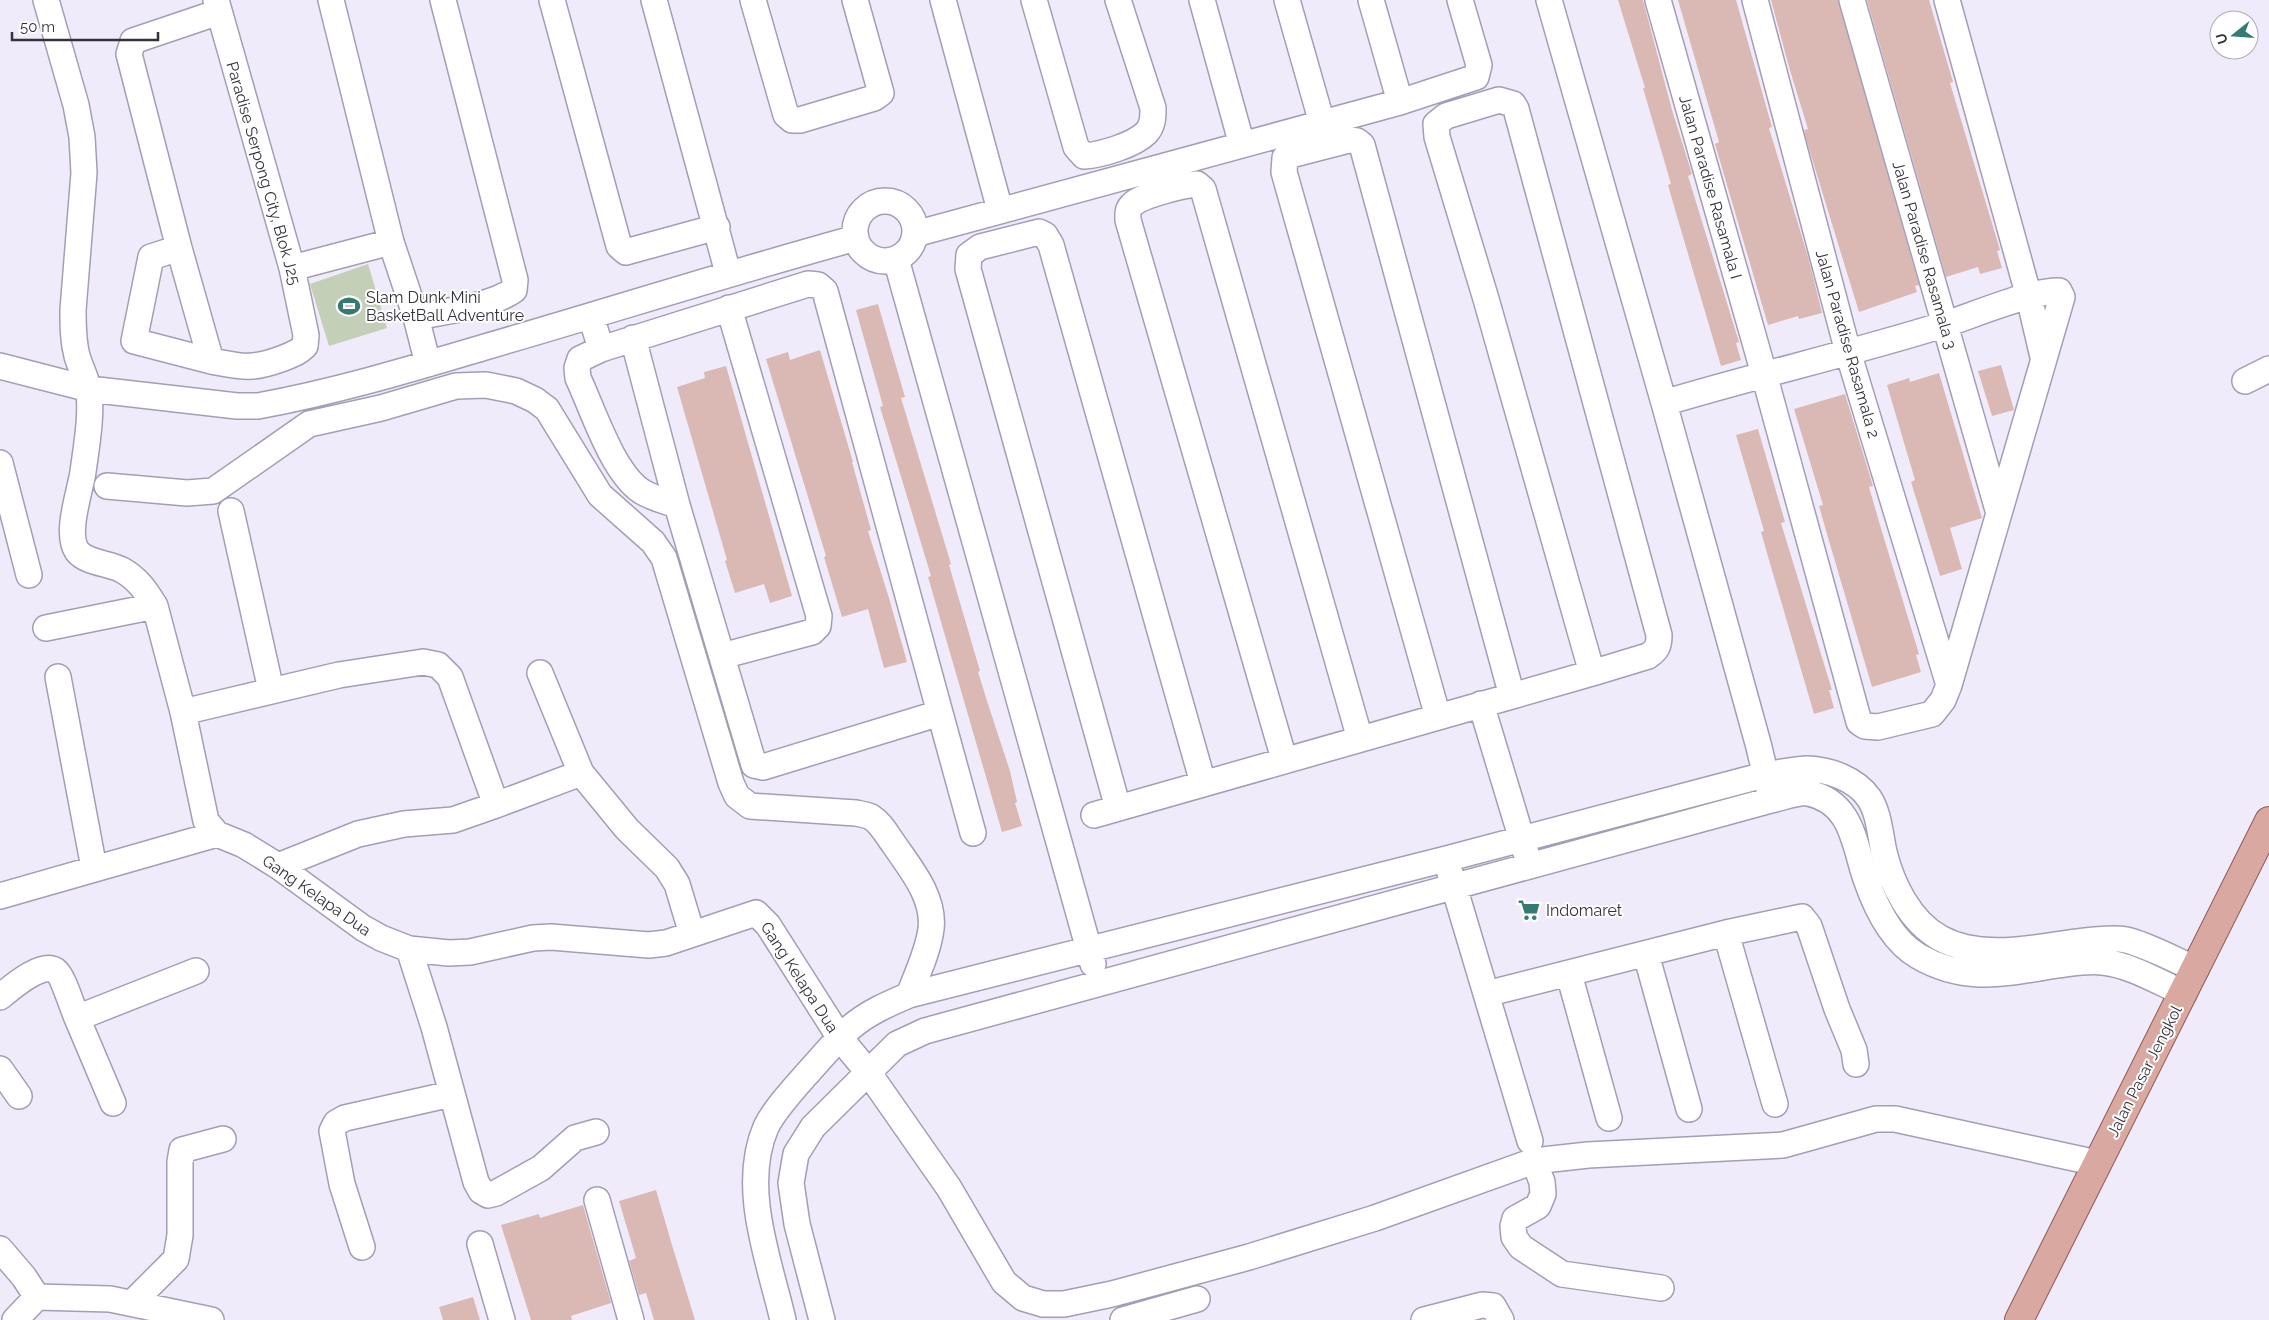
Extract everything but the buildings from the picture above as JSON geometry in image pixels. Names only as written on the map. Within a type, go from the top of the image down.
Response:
[{"type":"main road","name":"Jalan Pasar Jengkol","points":[[2019,1320],[2196,969],[2267,835]]},
{"type":"street","points":[[0,896],[217,834],[206,821],[183,712],[155,606],[137,580],[121,570],[84,557],[77,550],[72,538],[83,472],[89,413],[88,389],[77,354],[73,318],[84,173],[82,137],[76,105],[46,0]]},
{"type":"street","points":[[331,0],[391,242],[416,317],[428,364]]},
{"type":"street","points":[[416,317],[475,305],[506,295],[514,290],[515,280],[443,0]]},
{"type":"street","points":[[552,0],[619,246],[626,252],[717,227]]},
{"type":"street","points":[[654,0],[728,273]]},
{"type":"street","points":[[753,0],[786,115],[792,120],[800,120],[874,98],[881,93],[855,0]]},
{"type":"street","points":[[943,0],[1000,210]]},
{"type":"street","points":[[1034,0],[1076,147],[1084,156],[1123,146],[1146,133],[1153,121],[1154,108],[1118,0]]},
{"type":"street","points":[[1202,0],[1242,145]]},
{"type":"street","points":[[1287,0],[1322,122]]},
{"type":"street","points":[[1371,0],[1400,102]]},
{"type":"street","points":[[914,234],[1400,102],[1476,77],[1479,65],[1460,0]]},
{"type":"street","points":[[1549,0],[1664,403],[1759,747],[1771,800]]},
{"type":"street","name":"Jalan Paradise Rasamala I","points":[[1658,0],[1764,374],[1859,722],[1865,726],[1878,727],[1932,714],[1943,700],[1949,685]]},
{"type":"street","name":"Jalan Paradise Rasamala 2","points":[[1755,0],[1848,352],[1949,685]]},
{"type":"street","name":"Jalan Paradise Rasamala 3","points":[[1852,0],[1998,510]]},
{"type":"street","points":[[1947,0],[2029,297]]},
{"type":"street","points":[[211,361],[179,248],[129,54],[133,41],[218,6]]},
{"type":"street","name":"Paradise Serpong City, Blok J25","points":[[211,361],[240,367],[257,367],[298,352],[306,346],[306,335],[292,268],[218,6]]},
{"type":"street","points":[[1094,815],[1592,673],[1648,656],[1659,646],[1660,635],[1516,109],[1513,104],[1499,100],[1446,116],[1436,124],[1437,138],[1486,299],[1592,673]]},
{"type":"street","points":[[1438,716],[1284,172],[1286,158],[1291,155],[1350,140],[1357,141],[1362,145],[1512,696]]},
{"type":"street","points":[[1284,760],[1128,220],[1128,211],[1132,204],[1188,184],[1197,184],[1203,189],[1360,739]]},
{"type":"street","points":[[878,202],[896,203],[904,208],[910,216],[914,234],[909,249],[896,259],[880,260],[872,258],[859,247],[856,238],[857,219],[862,211],[878,202]]},
{"type":"street","points":[[1118,808],[968,269],[970,255],[980,247],[1039,232],[1049,240],[1203,783]]},
{"type":"street","points":[[0,366],[88,389],[237,406],[258,406],[428,364],[728,273],[856,238]]},
{"type":"street","points":[[292,268],[391,242]]},
{"type":"street","points":[[179,248],[151,256],[134,341],[211,361]]},
{"type":"street","points":[[896,259],[1099,983]]},
{"type":"street","points":[[677,505],[656,498],[641,490],[626,477],[617,463],[578,378],[577,368],[580,359],[601,349],[728,308],[808,284],[818,284],[825,291],[972,833]]},
{"type":"street","points":[[1664,403],[1848,352],[2029,297],[2056,291],[2060,293],[2062,297],[1998,510],[1949,685]]},
{"type":"street","points":[[722,656],[812,632],[818,626],[819,616],[728,308]]},
{"type":"street","points":[[591,316],[601,349]]},
{"type":"street","points":[[633,338],[677,505],[752,761],[758,767],[763,767],[940,713]]},
{"type":"street","points":[[2245,381],[2269,369]]},
{"type":"street","points":[[107,486],[188,493],[213,491],[309,424],[380,408],[456,386],[472,384],[516,391],[535,400],[547,409],[600,495],[653,542],[664,558],[731,783],[737,796],[750,806],[856,813],[871,817],[880,825],[915,875],[929,909],[932,928],[928,945],[909,995]]},
{"type":"street","points":[[0,463],[30,575]]},
{"type":"street","points":[[230,511],[271,690]]},
{"type":"street","points":[[46,628],[155,606]]},
{"type":"street","points":[[183,712],[339,675],[423,662],[438,665],[450,677],[496,805]]},
{"type":"street","points":[[540,673],[581,773],[627,828],[667,868],[677,884],[692,934]]},
{"type":"street","points":[[58,677],[94,868]]},
{"type":"street","points":[[1481,704],[1530,867]]},
{"type":"street","points":[[783,1320],[757,1209],[755,1180],[759,1150],[767,1126],[802,1079],[850,1027],[878,1008],[909,995],[1088,948],[1446,859],[1764,775],[1806,769],[1826,771],[1860,787],[1869,798],[1875,811],[1892,879],[1914,916],[1939,938],[1961,947],[2005,950],[2026,950],[2108,939],[2127,940],[2196,969]]},
{"type":"street","points":[[278,866],[358,834],[404,824],[453,820],[581,773]]},
{"type":"street","points":[[822,1320],[797,1224],[791,1183],[796,1154],[813,1127],[898,1044],[925,1031],[1771,800],[1807,793],[1831,803],[1845,817],[1858,849],[1868,885],[1887,924],[1903,944],[1918,956],[1942,967],[1967,974],[1986,975],[2084,961],[2103,962],[2122,966],[2184,993]]},
{"type":"street","name":"Gang Kelapa Dua","points":[[217,834],[244,845],[278,866],[363,928],[409,950],[449,953],[470,952],[533,938],[551,937],[648,945],[666,942],[756,912],[768,925],[840,1038]]},
{"type":"street","points":[[1446,859],[1542,1182],[1543,1194],[1538,1206],[1515,1220],[1513,1226],[1514,1237],[1521,1247],[1562,1274],[1661,1288]]},
{"type":"street","points":[[1486,994],[1726,933],[1802,917],[1806,920],[1854,1050],[1856,1064]]},
{"type":"street","points":[[1726,933],[1776,1104]]},
{"type":"street","points":[[409,950],[434,1027],[450,1094],[476,1182],[481,1191],[488,1195],[496,1193],[540,1168],[576,1138],[596,1132]]},
{"type":"street","points":[[1646,954],[1689,1108]]},
{"type":"street","points":[[0,997],[16,984],[40,970],[50,968],[58,972],[113,1103]]},
{"type":"street","points":[[77,1018],[196,971]]},
{"type":"street","points":[[1569,974],[1609,1118]]},
{"type":"street","points":[[840,1038],[868,1072],[949,1188],[1004,1282],[1022,1298],[1042,1304],[1064,1304],[1112,1294],[1249,1257],[1375,1218],[1532,1151],[1588,1155],[1783,1145],[1876,1119],[1895,1119],[2097,1163]]},
{"type":"street","points":[[0,1069],[18,1096]]},
{"type":"street","points":[[802,1079],[832,1109]]},
{"type":"street","points":[[362,1247],[342,1184],[332,1131],[336,1123],[345,1118],[450,1094]]},
{"type":"street","points":[[132,1303],[176,1259],[180,1235],[180,1162],[182,1150],[223,1139]]},
{"type":"street","points":[[597,1200],[631,1320]]},
{"type":"street","points":[[480,1244],[502,1320]]},
{"type":"street","points":[[0,1249],[37,1297]]},
{"type":"street","points":[[15,1320],[37,1297],[110,1299],[211,1320]]},
{"type":"street","points":[[1123,1320],[1197,1300]]},
{"type":"street","points":[[1424,1320],[1482,1305],[1494,1306],[1501,1320]]},
{"type":"green space","name":"Slam Dunk Mini BasketBall Adventure","points":[[368,264],[387,328],[329,346],[310,284]]},
{"type":"place","name":"Slam Dunk Mini BasketBall Adventure","points":[[349,306]]},
{"type":"place","name":"Indomaret","points":[[1529,910]]}]
